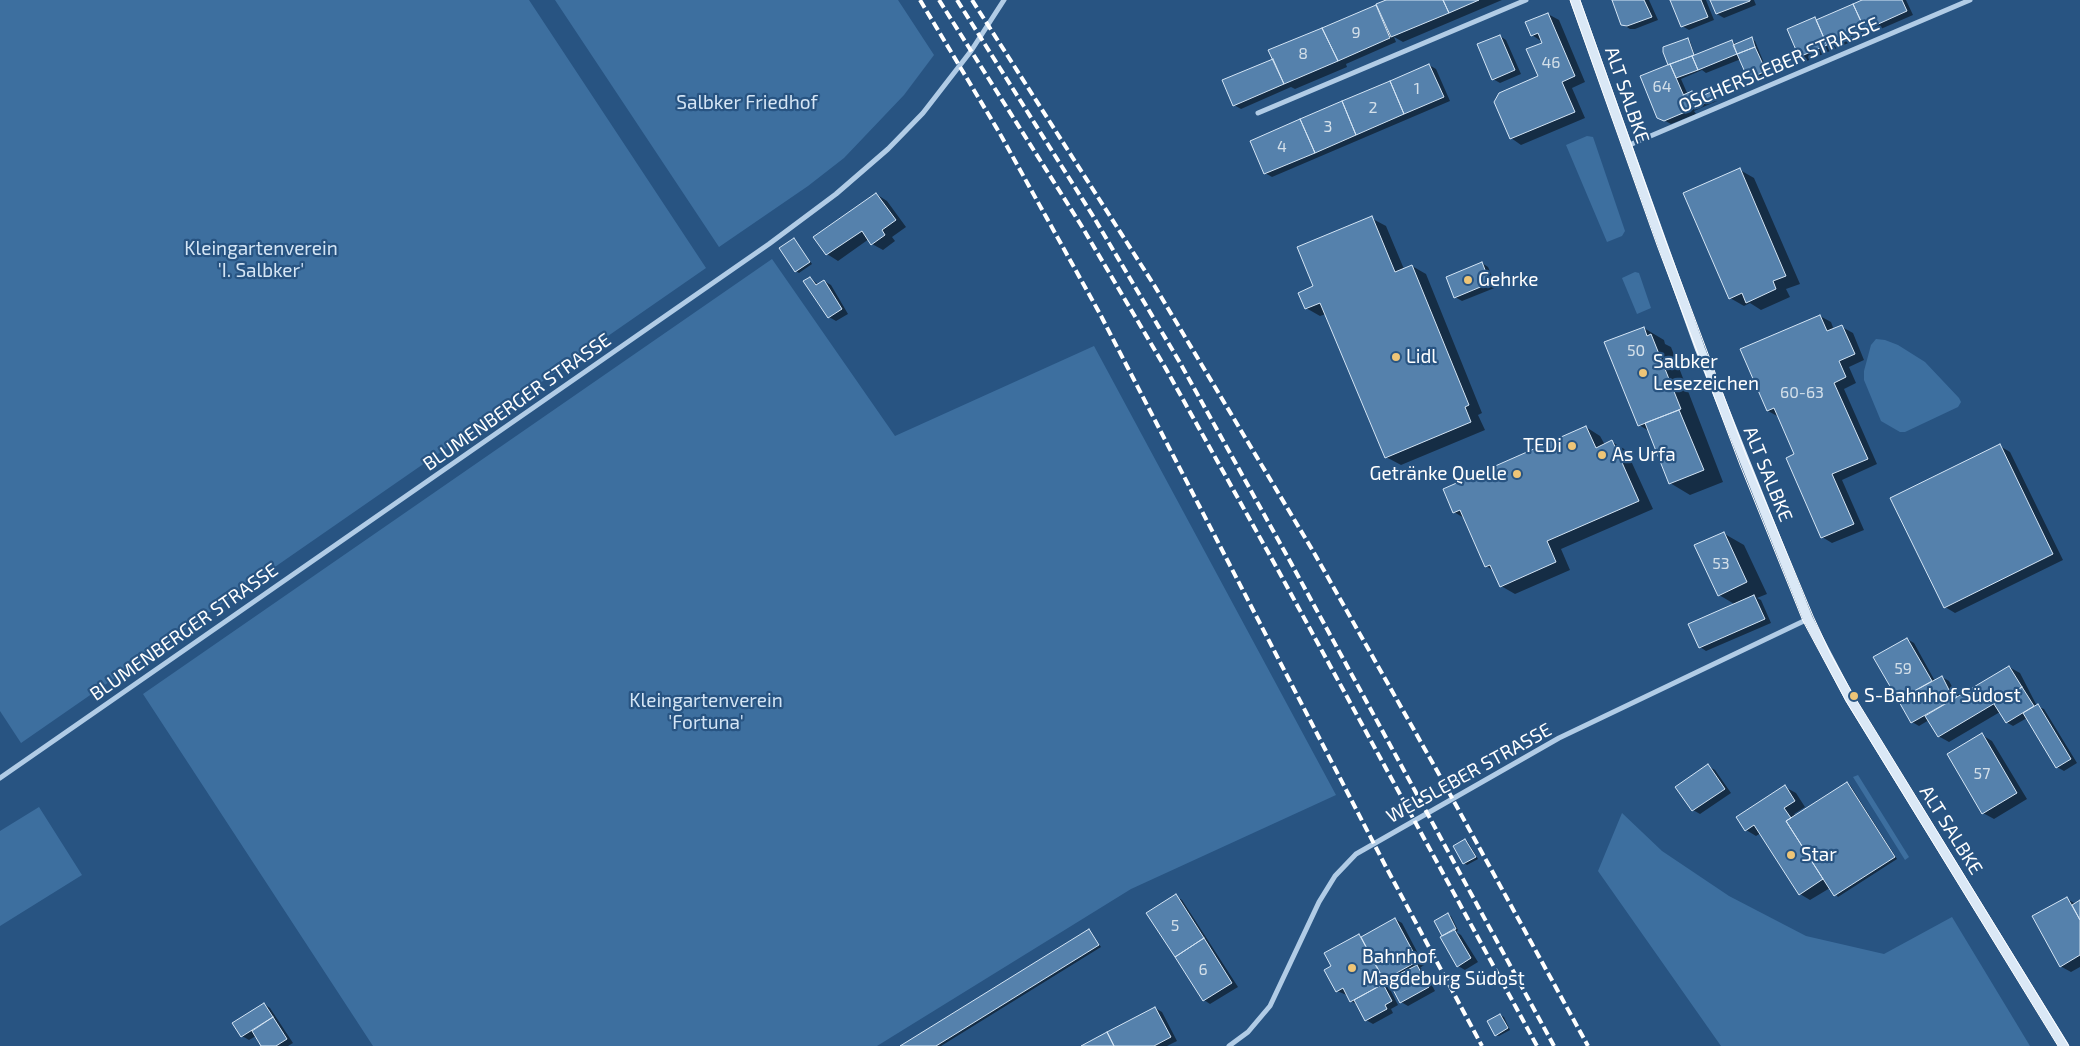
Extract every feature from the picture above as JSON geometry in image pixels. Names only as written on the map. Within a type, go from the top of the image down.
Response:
[{"type":"main road","name":"ALT SALBKE","points":[[1575,0],[1700,349],[1808,619],[1850,699],[2064,1046]]},
{"type":"street","name":"BLUMENBERGER STRASSE","points":[[0,778],[770,244],[836,194],[888,149],[923,113],[971,51],[1004,0]]},
{"type":"street","points":[[1258,113],[1526,0]]},
{"type":"street","name":"OSCHERSLEBER STRASSE","points":[[1626,146],[1970,0]]},
{"type":"street","name":"WELSLEBER STRASSE","points":[[1229,1046],[1248,1032],[1264,1015],[1273,1001],[1324,892],[1340,869],[1356,854],[1560,738],[1808,619]]},
{"type":"green space","name":"Kleingartenverein 'I. Salbker'","points":[[0,0],[529,0],[706,268],[21,743],[0,711]]},
{"type":"green space","name":"Salbker Friedhof","points":[[555,0],[898,0],[934,55],[904,95],[844,158],[808,186],[719,247]]},
{"type":"green space","points":[[1587,136],[1593,137],[1625,231],[1622,236],[1607,242],[1566,145]]},
{"type":"green space","name":"Kleingartenverein 'Fortuna'","points":[[772,259],[895,436],[1094,346],[1336,795],[1131,889],[877,1046],[373,1046],[143,694]]},
{"type":"green space","points":[[1635,272],[1639,273],[1651,308],[1637,314],[1622,278]]},
{"type":"green space","points":[[1876,339],[1898,345],[1925,362],[1959,398],[1961,402],[1958,407],[1905,432],[1900,432],[1881,421],[1864,380],[1864,371],[1871,345]]},
{"type":"green space","points":[[1858,775],[1909,857],[1905,860],[1853,777]]},
{"type":"green space","points":[[39,807],[82,875],[0,926],[0,831]]},
{"type":"green space","points":[[1622,813],[1662,851],[1729,896],[1806,936],[1884,954],[1952,917],[2030,1046],[1721,1046],[1598,871]]},
{"type":"building","points":[[1386,0],[1443,0],[1449,13],[1391,37],[1376,4]]},
{"type":"building","points":[[1443,0],[1479,0],[1449,13]]},
{"type":"building","points":[[1612,0],[1644,0],[1652,17],[1627,26],[1621,25]]},
{"type":"building","points":[[1670,0],[1701,0],[1708,17],[1681,27]]},
{"type":"building","points":[[1710,0],[1750,0],[1750,1],[1716,14]]},
{"type":"building","points":[[1862,0],[1902,0],[1907,11],[1865,30],[1853,4]]},
{"type":"building","points":[[1853,4],[1865,30],[1827,45],[1816,20]]},
{"type":"building","points":[[1376,5],[1390,38],[1338,61],[1322,28]]},
{"type":"building","points":[[1548,13],[1575,76],[1562,82],[1575,112],[1510,139],[1494,102],[1499,93],[1538,76],[1526,49],[1542,43],[1538,33],[1531,36],[1525,22]]},
{"type":"building","points":[[1815,17],[1827,45],[1799,57],[1787,29]]},
{"type":"building","points":[[1322,28],[1338,61],[1284,84],[1268,50]]},
{"type":"building","points":[[1500,35],[1515,70],[1492,80],[1477,44]]},
{"type":"building","points":[[1752,37],[1755,47],[1737,54],[1733,45]]},
{"type":"building","points":[[1688,38],[1694,55],[1668,65],[1663,47]]},
{"type":"building","points":[[1732,40],[1737,54],[1698,70],[1692,56]]},
{"type":"building","points":[[1755,47],[1766,71],[1748,79],[1737,54]]},
{"type":"building","points":[[1692,56],[1698,70],[1676,78],[1670,64]]},
{"type":"building","points":[[1273,59],[1284,84],[1233,106],[1222,80]]},
{"type":"building","points":[[1429,64],[1444,97],[1404,114],[1390,81]]},
{"type":"building","points":[[1670,64],[1690,110],[1664,121],[1657,118],[1640,76]]},
{"type":"building","points":[[1390,81],[1404,114],[1356,135],[1342,101]]},
{"type":"building","points":[[1692,91],[1695,99],[1711,92],[1714,99],[1690,110],[1683,95]]},
{"type":"building","points":[[1342,101],[1356,135],[1315,153],[1300,119]]},
{"type":"building","points":[[1300,119],[1315,153],[1264,174],[1250,141]]},
{"type":"building","points":[[1740,168],[1786,276],[1773,281],[1776,289],[1746,303],[1742,293],[1729,299],[1683,193]]},
{"type":"building","points":[[876,193],[896,220],[882,230],[885,235],[871,245],[862,231],[826,255],[813,237]]},
{"type":"building","name":"Lidl","points":[[1372,216],[1395,272],[1412,265],[1469,405],[1465,407],[1471,422],[1385,458],[1320,303],[1305,309],[1298,293],[1313,286],[1297,247]]},
{"type":"building","points":[[794,238],[810,262],[795,272],[779,248]]},
{"type":"building","name":"Gehrke","points":[[1482,262],[1490,283],[1454,298],[1446,277]]},
{"type":"building","points":[[810,277],[816,285],[824,280],[842,309],[828,318],[803,281]]},
{"type":"building","points":[[1820,315],[1827,331],[1842,325],[1855,354],[1839,361],[1846,377],[1834,383],[1868,459],[1832,474],[1854,524],[1821,538],[1786,458],[1794,454],[1774,408],[1767,411],[1740,349]]},
{"type":"building","points":[[1644,327],[1647,336],[1651,334],[1681,409],[1638,426],[1604,342]]},
{"type":"building","points":[[1679,410],[1704,470],[1669,484],[1645,423]]},
{"type":"building","points":[[1586,426],[1596,448],[1612,440],[1639,501],[1547,541],[1556,562],[1500,587],[1490,565],[1485,567],[1460,510],[1453,513],[1443,489]]},
{"type":"building","points":[[2000,444],[2053,554],[1944,608],[1890,498]]},
{"type":"building","points":[[1724,532],[1747,582],[1718,596],[1694,545]]},
{"type":"building","points":[[1754,595],[1765,619],[1699,648],[1688,624]]},
{"type":"building","points":[[1907,638],[1932,681],[1898,700],[1873,657]]},
{"type":"building","points":[[2009,666],[2022,687],[1938,737],[1925,716]]},
{"type":"building","points":[[1942,676],[1950,692],[1953,690],[1957,697],[1911,723],[1898,700]]},
{"type":"building","points":[[2022,687],[2034,706],[2006,723],[1994,704]]},
{"type":"building","points":[[2038,704],[2071,759],[2056,768],[2023,713]]},
{"type":"building","points":[[1982,733],[2017,793],[1982,814],[1947,754]]},
{"type":"building","points":[[1708,764],[1725,789],[1692,811],[1675,787]]},
{"type":"building","points":[[1847,782],[1895,857],[1834,896],[1786,821]]},
{"type":"building","name":"Star","points":[[1785,785],[1795,801],[1784,808],[1791,818],[1786,821],[1823,879],[1799,895],[1754,825],[1745,831],[1736,817]]},
{"type":"building","points":[[1465,839],[1476,857],[1463,864],[1453,846]]},
{"type":"building","points":[[1176,894],[1204,938],[1175,957],[1146,913]]},
{"type":"building","points":[[2067,897],[2080,920],[2080,955],[2060,967],[2032,916]]},
{"type":"building","points":[[2080,900],[2080,920],[2072,905]]},
{"type":"building","points":[[1448,913],[1456,929],[1442,936],[1434,921]]},
{"type":"building","points":[[1395,918],[1418,961],[1384,980],[1361,937]]},
{"type":"building","points":[[1089,929],[1099,945],[936,1046],[900,1046]]},
{"type":"building","points":[[1454,929],[1471,958],[1457,967],[1440,937]]},
{"type":"building","name":"Bahnhof Magdeburg Südost","points":[[1359,934],[1385,983],[1350,1002],[1343,988],[1336,992],[1324,970],[1331,966],[1324,953]]},
{"type":"building","points":[[1204,938],[1232,983],[1203,1001],[1175,957]]},
{"type":"building","points":[[1417,965],[1429,987],[1400,1003],[1388,980]]},
{"type":"building","points":[[1383,984],[1392,1001],[1385,1005],[1387,1009],[1365,1021],[1354,1000]]},
{"type":"building","points":[[264,1003],[273,1017],[241,1037],[232,1023]]},
{"type":"building","points":[[1155,1007],[1171,1037],[1154,1046],[1114,1046],[1107,1032]]},
{"type":"building","points":[[1500,1014],[1508,1028],[1495,1036],[1487,1021]]},
{"type":"building","points":[[273,1017],[287,1039],[276,1046],[261,1046],[252,1031]]},
{"type":"building","points":[[1107,1032],[1114,1046],[1081,1046]]},
{"type":"tram line","points":[[1570,0],[1657,245],[1740,465],[1803,621],[1846,701],[2058,1046]]},
{"type":"tram line","points":[[1580,0],[1666,242],[1746,455],[1831,655],[1854,696],[2069,1046]]},
{"type":"railway","points":[[920,0],[999,132],[1100,314],[1386,867],[1482,1046]]},
{"type":"railway","points":[[939,0],[1081,225],[1166,369],[1278,570],[1537,1046]]},
{"type":"railway","points":[[957,0],[1093,216],[1179,361],[1554,1046]]},
{"type":"railway","points":[[972,0],[1154,285],[1313,551],[1440,776],[1588,1046]]},
{"type":"place","name":"Gehrke","points":[[1468,280]]},
{"type":"place","name":"Lidl","points":[[1396,357]]},
{"type":"place","name":"Salbker Lesezeichen","points":[[1643,373]]},
{"type":"place","name":"TEDi","points":[[1572,446]]},
{"type":"place","name":"As Urfa","points":[[1602,455]]},
{"type":"place","name":"Getränke Quelle","points":[[1517,474]]},
{"type":"place","name":"S-Bahnhof Südost","points":[[1854,696]]},
{"type":"place","name":"Star","points":[[1791,855]]},
{"type":"place","name":"Bahnhof Magdeburg Südost","points":[[1352,968]]}]
